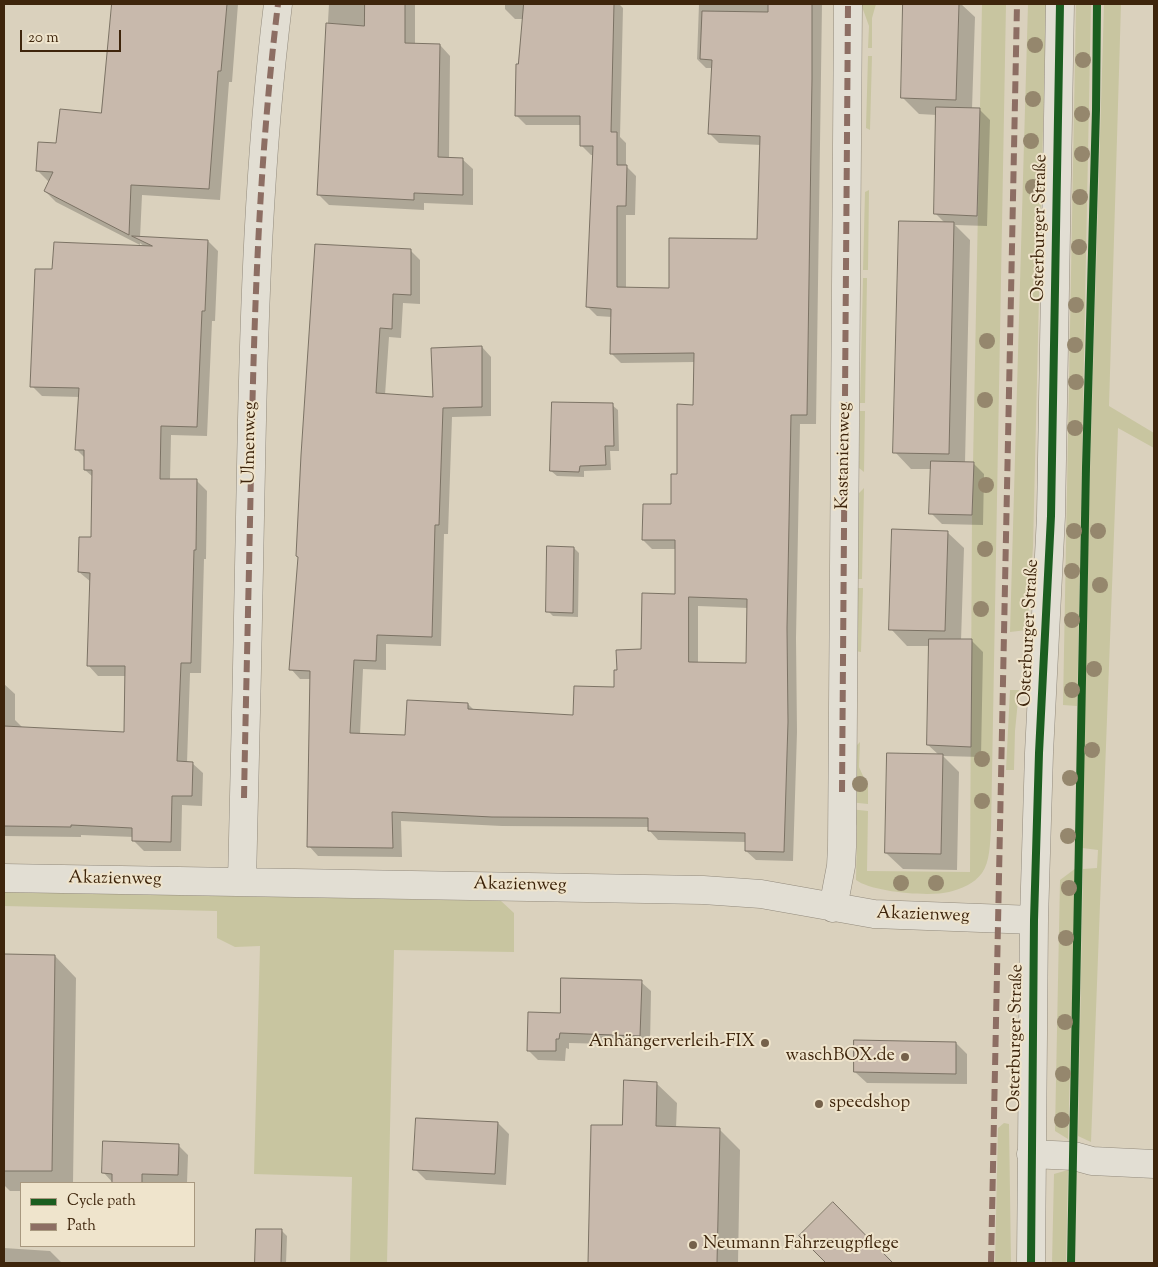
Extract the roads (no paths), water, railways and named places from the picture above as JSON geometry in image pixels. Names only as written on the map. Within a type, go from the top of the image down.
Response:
[{"type":"street","name":"Ulmenweg","points":[[242,882],[252,403],[260,194],[270,64],[278,4]]},
{"type":"street","name":"Kastanienweg","points":[[833,908],[841,866],[842,847],[848,4]]},
{"type":"street","name":"Osterburger Straße","points":[[1031,1263],[1034,920],[1038,752],[1051,516],[1060,4]]},
{"type":"street","name":"Akazienweg","points":[[4,878],[703,890],[761,894],[874,914],[1034,920]]},
{"type":"street","points":[[1031,1154],[1074,1156],[1092,1162],[1154,1164]]},
{"type":"place","name":"Anhängerverleih-FIX","points":[[765,1043]]},
{"type":"place","name":"waschBOX.de","points":[[905,1057]]},
{"type":"place","name":"speedshop","points":[[819,1104]]},
{"type":"place","name":"Neumann Fahrzeugpflege","points":[[693,1245]]}]
